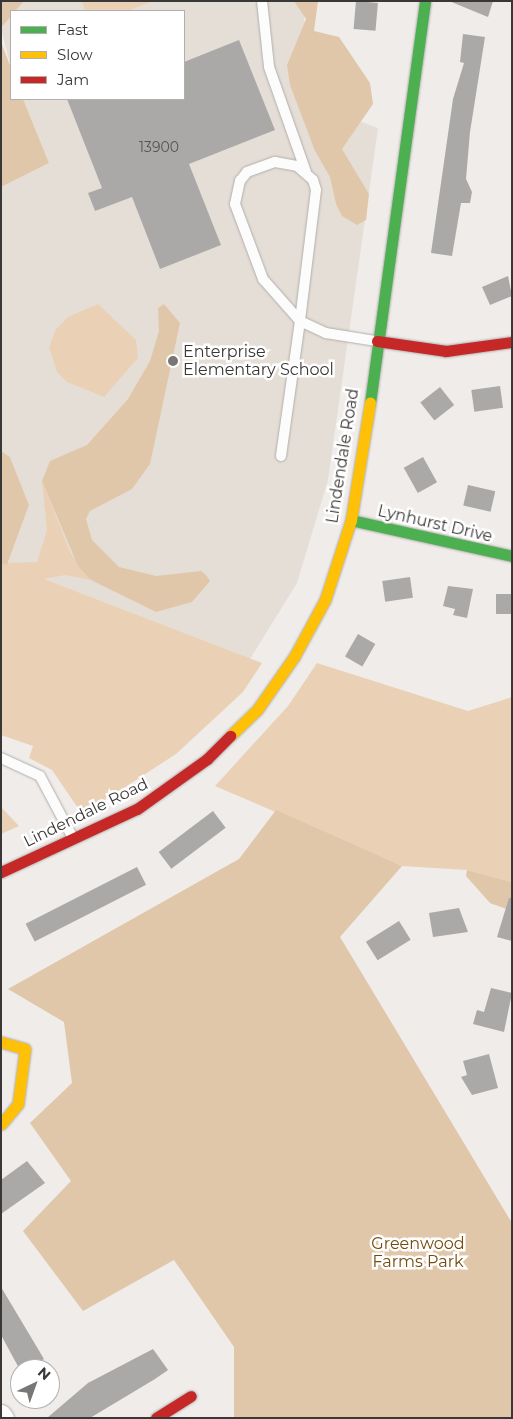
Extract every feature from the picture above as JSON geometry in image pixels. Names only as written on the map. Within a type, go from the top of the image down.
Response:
[{"type":"street","name":"Lindendale Road","points":[[1,872],[74,838],[168,790],[257,710],[310,630],[351,520],[426,1]]},
{"type":"street","points":[[377,341],[446,351],[512,342]]},
{"type":"street","name":"Lynhurst Drive","points":[[351,520],[512,556]]},
{"type":"street","points":[[1,1042],[25,1049],[20,1095],[1,1124]]},
{"type":"street","points":[[156,1418],[191,1396]]},
{"type":"street","points":[[1,1414],[4,1418]]},
{"type":"lane","points":[[262,1],[273,82],[316,196],[282,456]]},
{"type":"lane","points":[[306,172],[285,162],[262,164],[247,172],[235,192],[235,204],[263,279],[300,321],[326,333],[377,341]]},
{"type":"lane","points":[[1,758],[40,776],[74,838]]},
{"type":"shaded area","name":"Enterprise Elementary School","points":[[24,1],[303,1],[310,103],[378,128],[328,480],[297,583],[250,659],[7,565],[29,505],[10,457],[1,451],[1,187],[49,163],[23,100],[185,100],[185,10],[17,10]]},
{"type":"shaded area","points":[[82,1],[153,1],[130,10],[85,10]]},
{"type":"shaded area","points":[[10,17],[10,64],[1,28]]},
{"type":"shaded area","points":[[98,304],[136,340],[138,358],[104,397],[67,382],[57,372],[49,347],[56,329],[68,317]]},
{"type":"shaded area","points":[[42,481],[71,554],[91,580],[65,575],[44,579],[262,663],[243,692],[176,754],[88,811],[78,808],[52,770],[29,758],[33,746],[1,735],[1,563],[37,562],[47,530]]},
{"type":"shaded area","points":[[317,663],[468,711],[512,697],[512,882],[467,870],[402,866],[215,786],[288,706]]},
{"type":"shaded area","points":[[1,807],[19,826],[1,834]]},
{"type":"green space","points":[[1,1],[24,1],[16,10],[10,10],[10,17],[1,28]]},
{"type":"green space","points":[[294,1],[318,1],[314,31],[339,37],[370,83],[373,104],[342,149],[369,194],[366,220],[357,225],[342,216],[336,204],[330,177],[315,151],[290,85],[287,65],[306,19]]},
{"type":"green space","points":[[1,42],[10,65],[10,100],[23,100],[49,163],[1,187]]},
{"type":"green space","points":[[164,304],[180,323],[150,464],[132,489],[90,511],[86,519],[92,540],[119,567],[156,576],[201,571],[210,581],[192,602],[156,612],[91,580],[78,566],[42,481],[50,461],[87,445],[128,399],[150,361],[159,331],[158,308]]},
{"type":"green space","points":[[1,451],[10,457],[29,505],[7,565],[1,563]]},
{"type":"green space","name":"Greenwood Farms Park","points":[[276,810],[402,866],[340,937],[512,1223],[512,1418],[234,1418],[234,1347],[174,1260],[83,1311],[23,1231],[71,1181],[30,1123],[72,1083],[64,1022],[8,989],[239,859]]},
{"type":"green space","points":[[467,870],[512,882],[512,911],[490,903],[466,876]]},
{"type":"building","points":[[356,1],[378,3],[375,31],[354,29]]},
{"type":"building","points":[[449,1],[493,1],[488,17]]},
{"type":"building","points":[[463,34],[485,37],[470,132],[466,179],[472,192],[470,203],[461,203],[452,256],[431,253],[453,99],[464,63],[460,62]]},
{"type":"building","points":[[239,40],[275,130],[189,164],[221,245],[160,269],[132,197],[95,211],[88,193],[102,188],[67,100],[185,100],[185,62]]},
{"type":"building","points":[[508,276],[512,296],[490,305],[482,287]]},
{"type":"building","points":[[500,386],[503,408],[474,412],[471,390]]},
{"type":"building","points":[[440,387],[454,405],[434,421],[420,402]]},
{"type":"building","points":[[423,457],[437,482],[418,493],[404,468]]},
{"type":"building","points":[[468,485],[495,491],[491,512],[463,505]]},
{"type":"building","points":[[410,577],[413,598],[385,602],[382,581]]},
{"type":"building","points":[[448,586],[473,589],[467,618],[453,615],[455,609],[443,606]]},
{"type":"building","points":[[496,594],[512,594],[512,614],[496,614]]},
{"type":"building","points":[[358,634],[375,644],[362,667],[345,657]]},
{"type":"building","points":[[213,811],[226,828],[171,869],[159,852]]},
{"type":"building","points":[[137,867],[146,885],[35,942],[26,924]]},
{"type":"building","points":[[509,898],[512,898],[512,941],[497,937]]},
{"type":"building","points":[[459,908],[468,932],[433,937],[429,913]]},
{"type":"building","points":[[399,921],[411,940],[378,960],[366,942]]},
{"type":"building","points":[[491,988],[512,993],[504,1032],[473,1024],[477,1010],[484,1012]]},
{"type":"building","points":[[489,1054],[498,1088],[472,1095],[461,1077],[467,1075],[463,1061]]},
{"type":"building","points":[[27,1161],[45,1183],[1,1214],[1,1180]]},
{"type":"building","points":[[1,1287],[44,1359],[14,1359],[1,1335]]},
{"type":"building","points":[[153,1349],[168,1370],[90,1418],[47,1418],[60,1409],[60,1407],[88,1383]]},
{"type":"traffic: fast","points":[[370,403],[425,1]]},
{"type":"traffic: fast","points":[[351,520],[512,556]]},
{"type":"traffic: slow","points":[[230,736],[257,710],[294,657],[325,600],[351,520],[370,403]]},
{"type":"traffic: slow","points":[[1,1042],[25,1049],[18,1104],[1,1124]]},
{"type":"traffic: jam","points":[[377,341],[446,351],[512,342]]},
{"type":"traffic: jam","points":[[1,872],[137,809],[207,759],[230,736]]},
{"type":"traffic: jam","points":[[156,1418],[191,1396]]},
{"type":"place","name":"Enterprise Elementary School","points":[[173,361]]}]
